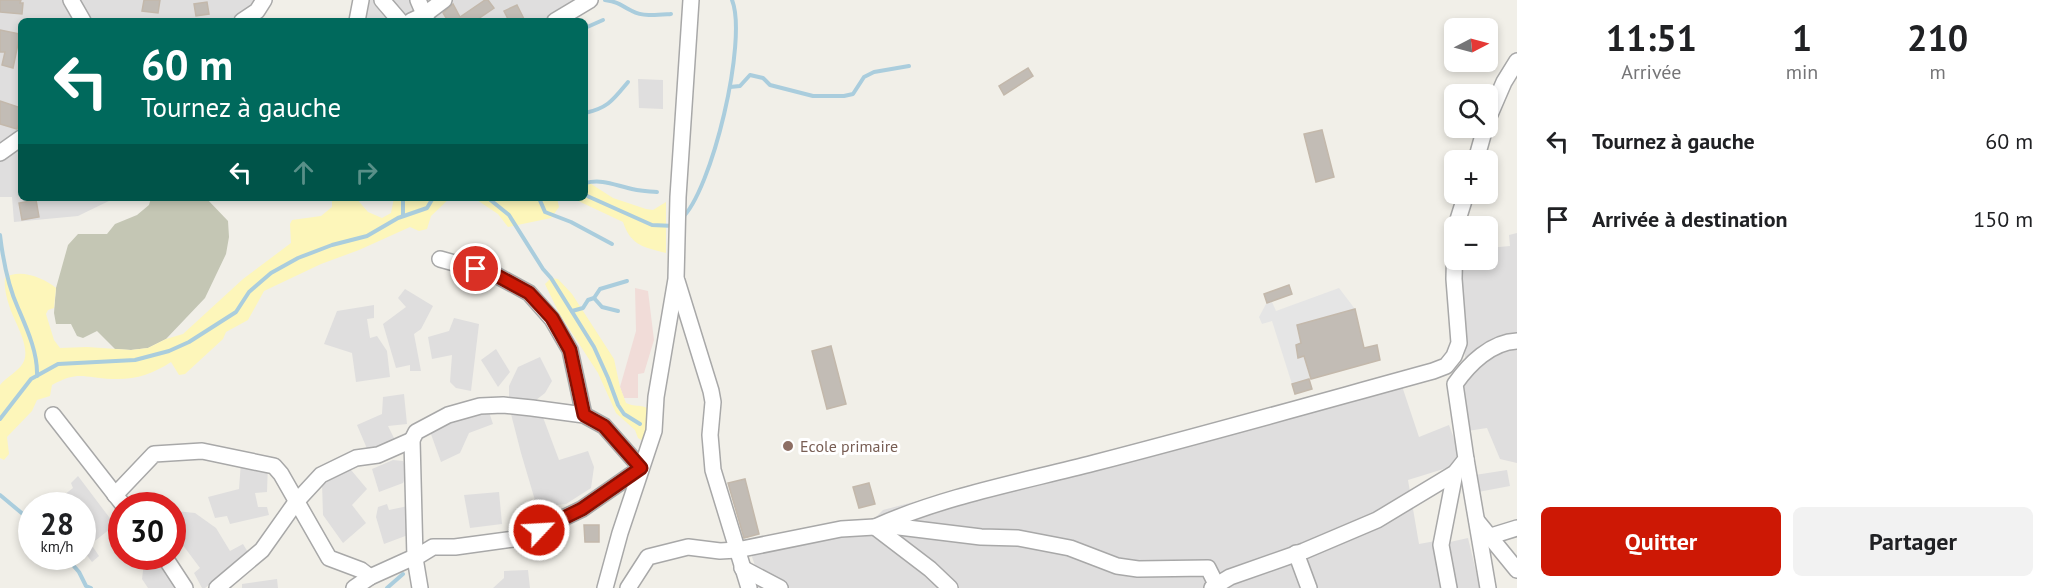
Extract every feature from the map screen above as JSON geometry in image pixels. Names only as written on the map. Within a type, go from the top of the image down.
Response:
[{"type":"street","points":[[71,0],[81,18]]},
{"type":"street","points":[[246,18],[257,11],[264,0]]},
{"type":"street","points":[[358,18],[361,0]]},
{"type":"street","points":[[382,0],[397,18]]},
{"type":"street","points":[[418,0],[421,18]]},
{"type":"street","points":[[422,18],[444,0]]},
{"type":"street","points":[[560,18],[590,0]]},
{"type":"street","points":[[604,588],[654,431],[656,397],[676,279],[678,197],[691,0]]},
{"type":"street","points":[[1498,96],[1517,61]]},
{"type":"street","points":[[0,153],[18,140]]},
{"type":"street","points":[[440,259],[494,274],[529,293],[552,318],[570,350],[584,415]]},
{"type":"street","points":[[875,527],[897,517],[969,495],[1276,415],[1446,366],[1454,356],[1459,343],[1454,270]]},
{"type":"street","points":[[676,279],[711,391],[713,402],[710,435],[713,470],[749,588]]},
{"type":"street","points":[[1488,588],[1455,384],[1467,368],[1493,348],[1510,341],[1517,341]]},
{"type":"street","points":[[420,588],[415,558],[412,440],[416,432],[447,415],[480,406],[503,405],[584,415],[604,426],[641,468]]},
{"type":"street","points":[[53,415],[113,492]]},
{"type":"street","points":[[217,588],[262,550],[296,502],[321,475],[356,458],[378,455],[412,440]]},
{"type":"street","points":[[125,492],[154,454],[202,451],[274,466],[281,474],[329,558],[361,570],[370,577]]},
{"type":"street","points":[[628,588],[648,557],[688,547],[737,550],[841,529],[891,526],[981,537],[1018,538],[1070,548],[1118,566],[1208,568],[1216,587],[1230,577],[1296,553],[1377,519],[1455,472],[1466,459]]},
{"type":"street","points":[[354,588],[370,577],[415,558],[433,547],[454,547],[521,538],[582,509],[641,468]]},
{"type":"street","points":[[1449,588],[1441,548],[1455,472]]},
{"type":"street","points":[[1476,519],[1517,570]]},
{"type":"street","points":[[875,527],[930,569],[950,588]]},
{"type":"street","points":[[1491,537],[1517,528]]},
{"type":"street","points":[[1296,553],[1309,588]]},
{"type":"street","points":[[742,568],[780,588]]},
{"type":"street","points":[[173,570],[185,588]]},
{"type":"shaded area","points":[[0,0],[264,0],[245,18],[18,18],[18,201],[109,201],[78,216],[14,222],[12,197],[0,197]]},
{"type":"shaded area","points":[[366,0],[581,0],[554,18],[363,18]]},
{"type":"shaded area","points":[[638,79],[663,80],[663,109],[639,108]]},
{"type":"shaded area","points":[[150,201],[209,201],[228,221],[229,237],[226,254],[205,298],[166,339],[148,348],[115,349],[97,331],[83,338],[77,336],[71,324],[56,324],[54,313],[56,288],[68,245],[78,234],[107,234],[115,224],[137,215],[149,205]]},
{"type":"shaded area","points":[[1517,233],[1517,463],[1500,459],[1487,428],[1461,432],[1455,384],[1467,368],[1456,304],[1455,270],[1498,270],[1498,247],[1510,246],[1509,235]]},
{"type":"shaded area","points":[[635,288],[648,291],[654,340],[644,373],[638,374],[638,398],[624,398],[620,387],[636,331]]},
{"type":"shaded area","points":[[1339,288],[1355,309],[1297,325],[1301,343],[1296,345],[1297,355],[1300,358],[1304,356],[1310,379],[1292,384],[1272,321],[1262,324],[1259,317],[1266,304],[1272,302],[1276,311]]},
{"type":"shaded area","points":[[405,289],[433,306],[421,329],[414,334],[421,371],[410,371],[410,365],[396,368],[383,324],[406,307],[398,298]]},
{"type":"shaded area","points":[[374,305],[374,318],[367,319],[370,338],[377,336],[387,351],[390,377],[356,382],[352,353],[324,344],[337,311]]},
{"type":"shaded area","points":[[454,318],[479,324],[471,391],[456,388],[450,382],[452,355],[432,359],[428,337],[449,331]]},
{"type":"shaded area","points":[[496,349],[510,372],[498,387],[481,360]]},
{"type":"shaded area","points":[[540,357],[552,381],[545,393],[536,400],[509,398],[509,386],[518,367]]},
{"type":"shaded area","points":[[1398,374],[1419,437],[1449,425],[1463,463],[1408,480],[1419,544],[1441,540],[1441,544],[1468,538],[1480,588],[749,588],[759,577],[751,554],[868,525],[883,510]]},
{"type":"shaded area","points":[[404,394],[407,424],[388,426],[395,440],[368,451],[357,425],[382,414],[383,397]]},
{"type":"shaded area","points":[[485,400],[493,424],[469,433],[460,453],[441,462],[427,423]]},
{"type":"shaded area","points":[[541,412],[559,460],[588,451],[594,467],[591,488],[566,504],[537,507],[511,414]]},
{"type":"shaded area","points":[[393,460],[403,461],[408,473],[403,483],[379,492],[372,469]]},
{"type":"shaded area","points":[[241,462],[268,463],[267,492],[255,493],[258,507],[267,507],[269,515],[230,524],[227,516],[215,518],[208,497],[239,489]]},
{"type":"shaded area","points":[[346,464],[367,489],[352,505],[366,523],[343,543],[323,515],[322,483]]},
{"type":"shaded area","points":[[1507,470],[1510,486],[1478,492],[1475,475]]},
{"type":"shaded area","points":[[78,476],[90,492],[68,492],[73,488],[71,483]]},
{"type":"shaded area","points":[[499,492],[502,524],[470,528],[464,495]]},
{"type":"shaded area","points":[[96,500],[108,516],[108,531],[96,540]]},
{"type":"shaded area","points":[[387,504],[389,510],[408,506],[408,535],[384,544],[376,517],[378,507]]},
{"type":"shaded area","points":[[186,512],[195,513],[216,528],[230,551],[243,544],[249,554],[205,588],[202,588],[194,573],[200,568],[186,549]]},
{"type":"shaded area","points":[[143,570],[171,570],[180,588],[148,588],[142,579]]},
{"type":"shaded area","points":[[528,570],[530,588],[493,588],[504,578],[504,571]]},
{"type":"shaded area","points":[[277,579],[278,588],[242,588],[242,584]]},
{"type":"sand","points":[[588,182],[613,198],[646,209],[653,210],[666,202],[666,253],[634,241],[623,222],[578,201],[588,201]]},
{"type":"sand","points":[[332,201],[359,201],[368,212],[382,218],[391,213],[393,201],[447,201],[431,216],[427,229],[419,231],[410,227],[321,264],[264,291],[248,320],[226,332],[223,339],[185,374],[179,375],[171,362],[150,373],[136,377],[112,379],[75,376],[52,385],[50,396],[37,400],[32,411],[7,437],[9,454],[4,460],[0,458],[0,385],[21,366],[25,357],[24,342],[7,298],[5,278],[24,274],[45,281],[56,288],[54,308],[48,310],[46,314],[54,340],[60,348],[131,350],[148,348],[183,334],[243,279],[291,243],[290,224],[292,220],[321,216],[332,207]]},
{"type":"sand","points":[[478,201],[558,201],[559,207],[551,218],[508,227],[498,214]]},
{"type":"sand","points":[[551,278],[558,279],[572,294],[614,359],[626,403],[645,407],[653,416],[643,441],[638,438],[635,430],[616,413],[598,373],[559,313],[545,284]]},
{"type":"building","points":[[0,0],[21,0],[22,14],[0,12]]},
{"type":"building","points":[[144,0],[160,0],[158,13],[142,11]]},
{"type":"building","points":[[485,0],[488,0],[494,8],[479,18],[446,18],[443,13],[453,4],[460,17]]},
{"type":"building","points":[[207,2],[209,14],[196,16],[194,4]]},
{"type":"building","points":[[517,5],[524,18],[508,18],[504,11]]},
{"type":"building","points":[[0,30],[18,34],[13,68],[2,65],[5,52],[0,52]]},
{"type":"building","points":[[1028,68],[1033,76],[1004,95],[999,86]]},
{"type":"building","points":[[0,101],[18,107],[17,129],[0,124]]},
{"type":"building","points":[[1322,130],[1334,177],[1316,182],[1304,134]]},
{"type":"building","points":[[36,201],[39,217],[22,220],[19,203]]},
{"type":"building","points":[[1289,285],[1292,294],[1267,303],[1264,294]]},
{"type":"building","points":[[1355,309],[1364,348],[1377,345],[1380,360],[1311,379],[1304,356],[1298,358],[1296,345],[1301,343],[1297,325]]},
{"type":"building","points":[[831,346],[846,404],[827,409],[812,351]]},
{"type":"building","points":[[1309,379],[1312,389],[1295,394],[1292,384]]},
{"type":"building","points":[[745,479],[759,534],[744,538],[728,483]]},
{"type":"building","points":[[869,483],[875,504],[859,508],[853,487]]},
{"type":"building","points":[[584,525],[599,525],[599,542],[585,542]]},
{"type":"waterway","points":[[605,0],[618,3],[641,14],[671,14]]},
{"type":"waterway","points":[[681,219],[693,203],[704,179],[724,114],[735,47],[736,20],[732,0]]},
{"type":"waterway","points":[[588,27],[603,20]]},
{"type":"waterway","points":[[730,87],[740,86],[750,75],[763,78],[770,85],[813,96],[844,96],[853,94],[864,77],[874,72],[909,66]]},
{"type":"waterway","points":[[588,112],[610,102],[628,82]]},
{"type":"waterway","points":[[588,182],[601,182],[635,190],[657,192]]},
{"type":"waterway","points":[[588,196],[652,225],[674,226]]},
{"type":"waterway","points":[[403,201],[403,216]]},
{"type":"waterway","points":[[0,419],[31,379],[58,364],[135,360],[169,351],[189,342],[236,312],[249,292],[271,273],[298,258],[332,245],[367,236],[398,218],[427,208],[431,201]]},
{"type":"waterway","points":[[492,201],[509,215],[594,347],[618,405],[624,414],[640,424]]},
{"type":"waterway","points":[[540,201],[545,212],[571,222],[612,244]]},
{"type":"waterway","points":[[0,235],[4,263],[14,300],[34,350],[37,376]]},
{"type":"waterway","points":[[572,311],[583,308],[600,289],[627,281]]},
{"type":"waterway","points":[[594,298],[602,307],[618,311]]},
{"type":"waterway","points":[[0,495],[18,510]]},
{"type":"waterway","points":[[77,570],[86,586],[91,588]]},
{"type":"waterway","points":[[387,588],[403,574]]},
{"type":"place","name":"Ecole primaire","points":[[788,446]]},
{"type":"route","points":[[476,269],[494,274],[529,293],[552,318],[570,350],[584,415],[604,426],[641,468],[582,509],[539,530]]}]
